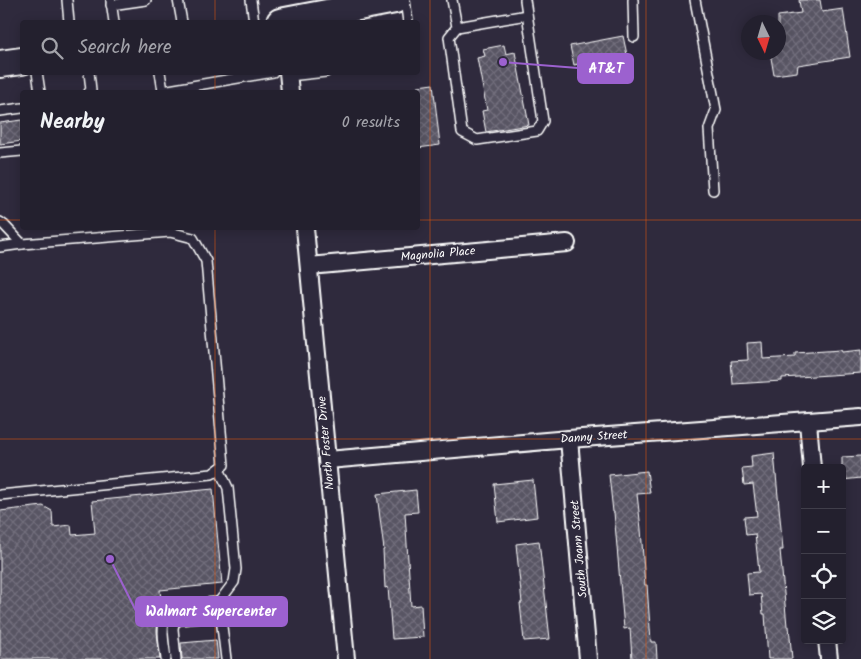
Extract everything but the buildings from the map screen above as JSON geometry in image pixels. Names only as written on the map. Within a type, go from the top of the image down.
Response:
[{"type":"main road","points":[[290,17],[395,0]]},
{"type":"main road","points":[[0,64],[20,61]]},
{"type":"street","name":"North Foster Drive","points":[[305,230],[346,659]]},
{"type":"street","name":"Magnolia Place","points":[[309,266],[567,243]]},
{"type":"street","name":"Danny Street","points":[[328,460],[569,439],[861,417]]},
{"type":"street","points":[[808,422],[812,464]]},
{"type":"street","name":"South Joann Street","points":[[569,439],[588,659]]},
{"type":"street","points":[[827,644],[829,659]]},
{"type":"lane","points":[[67,0],[69,20]]},
{"type":"lane","points":[[114,20],[111,3],[146,0]]},
{"type":"lane","points":[[178,0],[182,20]]},
{"type":"lane","points":[[251,0],[254,20]]},
{"type":"lane","points":[[405,0],[408,20]]},
{"type":"lane","points":[[452,0],[457,26]]},
{"type":"lane","points":[[525,0],[544,121],[537,131],[477,140],[462,132],[449,37],[457,26],[527,15]]},
{"type":"lane","points":[[632,0],[634,37]]},
{"type":"lane","points":[[695,0],[716,110],[709,129],[713,190]]},
{"type":"lane","points":[[37,75],[40,90]]},
{"type":"lane","points":[[89,75],[91,90]]},
{"type":"lane","points":[[160,75],[163,90]]},
{"type":"lane","points":[[180,90],[306,75]]},
{"type":"lane","points":[[0,111],[20,108]]},
{"type":"lane","points":[[0,153],[20,151]]},
{"type":"lane","points":[[0,222],[22,244]]},
{"type":"lane","points":[[0,246],[170,232],[193,238],[206,261],[224,465],[212,474],[0,494]]},
{"type":"lane","points":[[219,469],[228,488],[236,568],[234,582],[219,602],[226,659]]},
{"type":"lane","points":[[166,659],[163,625],[166,615],[171,610],[179,607],[219,602]]},
{"type":"lane","points":[[176,659],[174,624],[180,620],[221,616]]},
{"type":"place","name":"AT&T","points":[[503,62]]},
{"type":"place","name":"Walmart Supercenter","points":[[110,559]]}]
